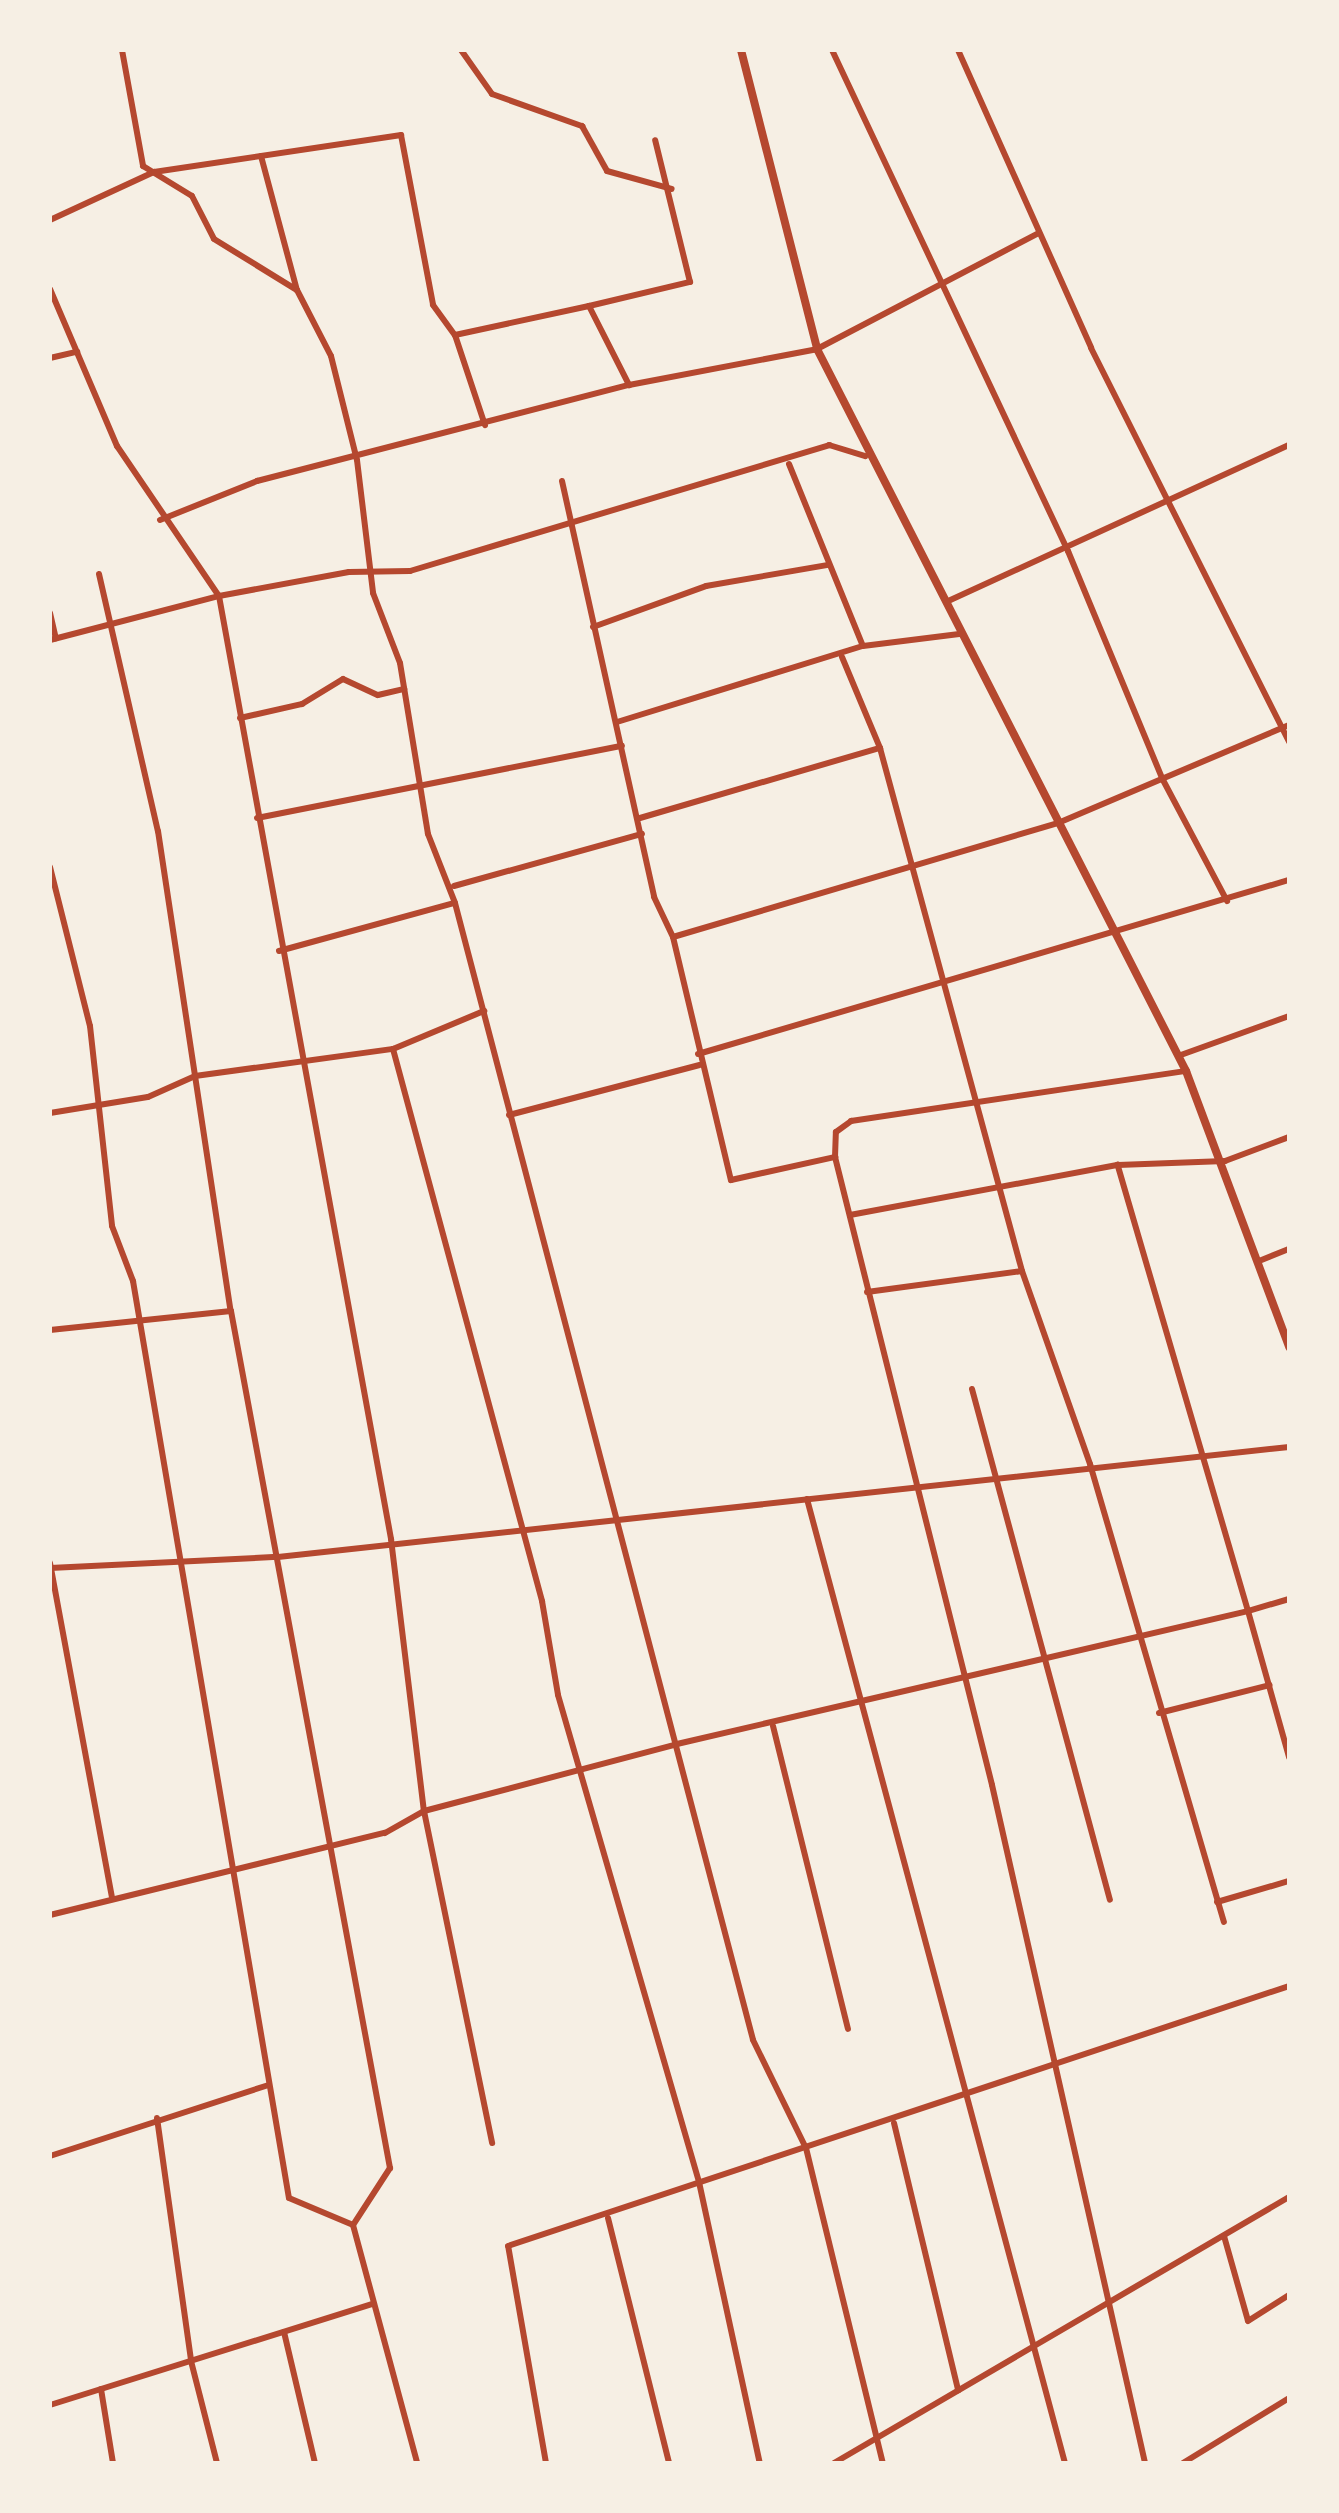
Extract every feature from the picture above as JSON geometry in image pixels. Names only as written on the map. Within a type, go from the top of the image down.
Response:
[{"type":"street","points":[[122,50],[131,123],[143,166],[192,196],[214,239],[298,290]]},
{"type":"street","points":[[461,50],[492,94],[582,126],[607,171],[672,189]]},
{"type":"street","points":[[832,50],[1068,551],[1163,780],[1227,901]]},
{"type":"street","points":[[958,50],[1039,233],[1168,498],[1286,726],[1289,742]]},
{"type":"street","points":[[742,51],[817,349],[864,456],[1119,935],[1186,1071],[1225,1161],[1289,1347]]},
{"type":"street","points":[[50,220],[154,172],[401,134],[433,305],[455,335],[486,425]]},
{"type":"street","points":[[455,335],[690,282],[672,189],[655,140]]},
{"type":"street","points":[[261,156],[298,290],[331,356],[357,460],[363,546],[376,572],[373,593],[404,688],[424,786],[428,834],[454,886],[509,1115],[620,1517],[753,2040],[806,2148],[883,2463]]},
{"type":"street","points":[[160,520],[222,492],[357,460],[629,385],[817,349],[1039,233]]},
{"type":"street","points":[[50,289],[160,520],[219,596],[279,950],[391,1539],[424,1811],[492,2143]]},
{"type":"street","points":[[590,306],[629,385]]},
{"type":"street","points":[[50,358],[77,352]]},
{"type":"street","points":[[50,613],[53,639],[219,596],[376,572],[571,527],[789,464],[829,445],[864,456]]},
{"type":"street","points":[[945,603],[1068,551],[1168,498],[1289,445]]},
{"type":"street","points":[[789,464],[863,646]]},
{"type":"street","points":[[562,481],[642,834],[673,937],[700,1065],[731,1180],[836,1158]]},
{"type":"street","points":[[593,627],[706,586],[828,565]]},
{"type":"street","points":[[99,574],[158,831],[231,1311],[390,2168],[353,2225],[417,2463]]},
{"type":"street","points":[[617,722],[842,657],[863,646],[959,634]]},
{"type":"street","points":[[842,657],[880,748],[1004,1188],[1022,1271],[1090,1464],[1158,1713],[1224,1922]]},
{"type":"street","points":[[240,718],[302,704],[344,679],[378,695],[404,688]]},
{"type":"street","points":[[673,937],[1058,823],[1286,726]]},
{"type":"street","points":[[256,818],[622,746]]},
{"type":"street","points":[[640,818],[880,748]]},
{"type":"street","points":[[454,886],[642,834]]},
{"type":"street","points":[[50,867],[90,1026],[112,1226],[139,1319],[173,1558],[289,2198],[353,2225]]},
{"type":"street","points":[[698,1054],[1119,935],[1289,880]]},
{"type":"street","points":[[279,950],[455,902]]},
{"type":"street","points":[[50,1112],[148,1097],[195,1076],[393,1050],[484,1011]]},
{"type":"street","points":[[1178,1056],[1289,1016]]},
{"type":"street","points":[[393,1050],[583,1771],[699,2182],[760,2463]]},
{"type":"street","points":[[509,1115],[700,1065]]},
{"type":"street","points":[[1146,2463],[1104,2306],[964,1675],[836,1158],[840,1125],[980,1100],[1186,1071]]},
{"type":"street","points":[[850,1215],[1118,1165],[1225,1161],[1289,1137]]},
{"type":"street","points":[[1118,1165],[1289,1757]]},
{"type":"street","points":[[1259,1262],[1289,1249]]},
{"type":"street","points":[[867,1292],[1022,1271]]},
{"type":"street","points":[[50,1330],[231,1311]]},
{"type":"street","points":[[972,1389],[1110,1900]]},
{"type":"street","points":[[112,1897],[50,1566],[173,1558],[278,1558],[391,1539],[808,1499],[1202,1452],[1289,1447]]},
{"type":"street","points":[[808,1499],[866,1699],[1065,2463]]},
{"type":"street","points":[[50,1914],[331,1840],[386,1833],[424,1811],[678,1744],[773,1726],[1135,1632],[1248,1611],[1289,1599]]},
{"type":"street","points":[[1158,1713],[1270,1685]]},
{"type":"street","points":[[773,1726],[848,2029]]},
{"type":"street","points":[[1217,1902],[1289,1881]]},
{"type":"street","points":[[546,2463],[508,2246],[608,2218],[699,2182],[894,2123],[1048,2060],[1289,1986]]},
{"type":"street","points":[[50,2156],[268,2085]]},
{"type":"street","points":[[157,2118],[190,2361],[217,2463]]},
{"type":"street","points":[[894,2123],[958,2390]]},
{"type":"street","points":[[834,2463],[1289,2198]]},
{"type":"street","points":[[608,2218],[669,2463]]},
{"type":"street","points":[[1224,2236],[1248,2320],[1289,2294]]},
{"type":"street","points":[[50,2405],[373,2304]]},
{"type":"street","points":[[284,2332],[315,2463]]},
{"type":"street","points":[[102,2389],[113,2463]]},
{"type":"street","points":[[1183,2463],[1289,2398]]}]
